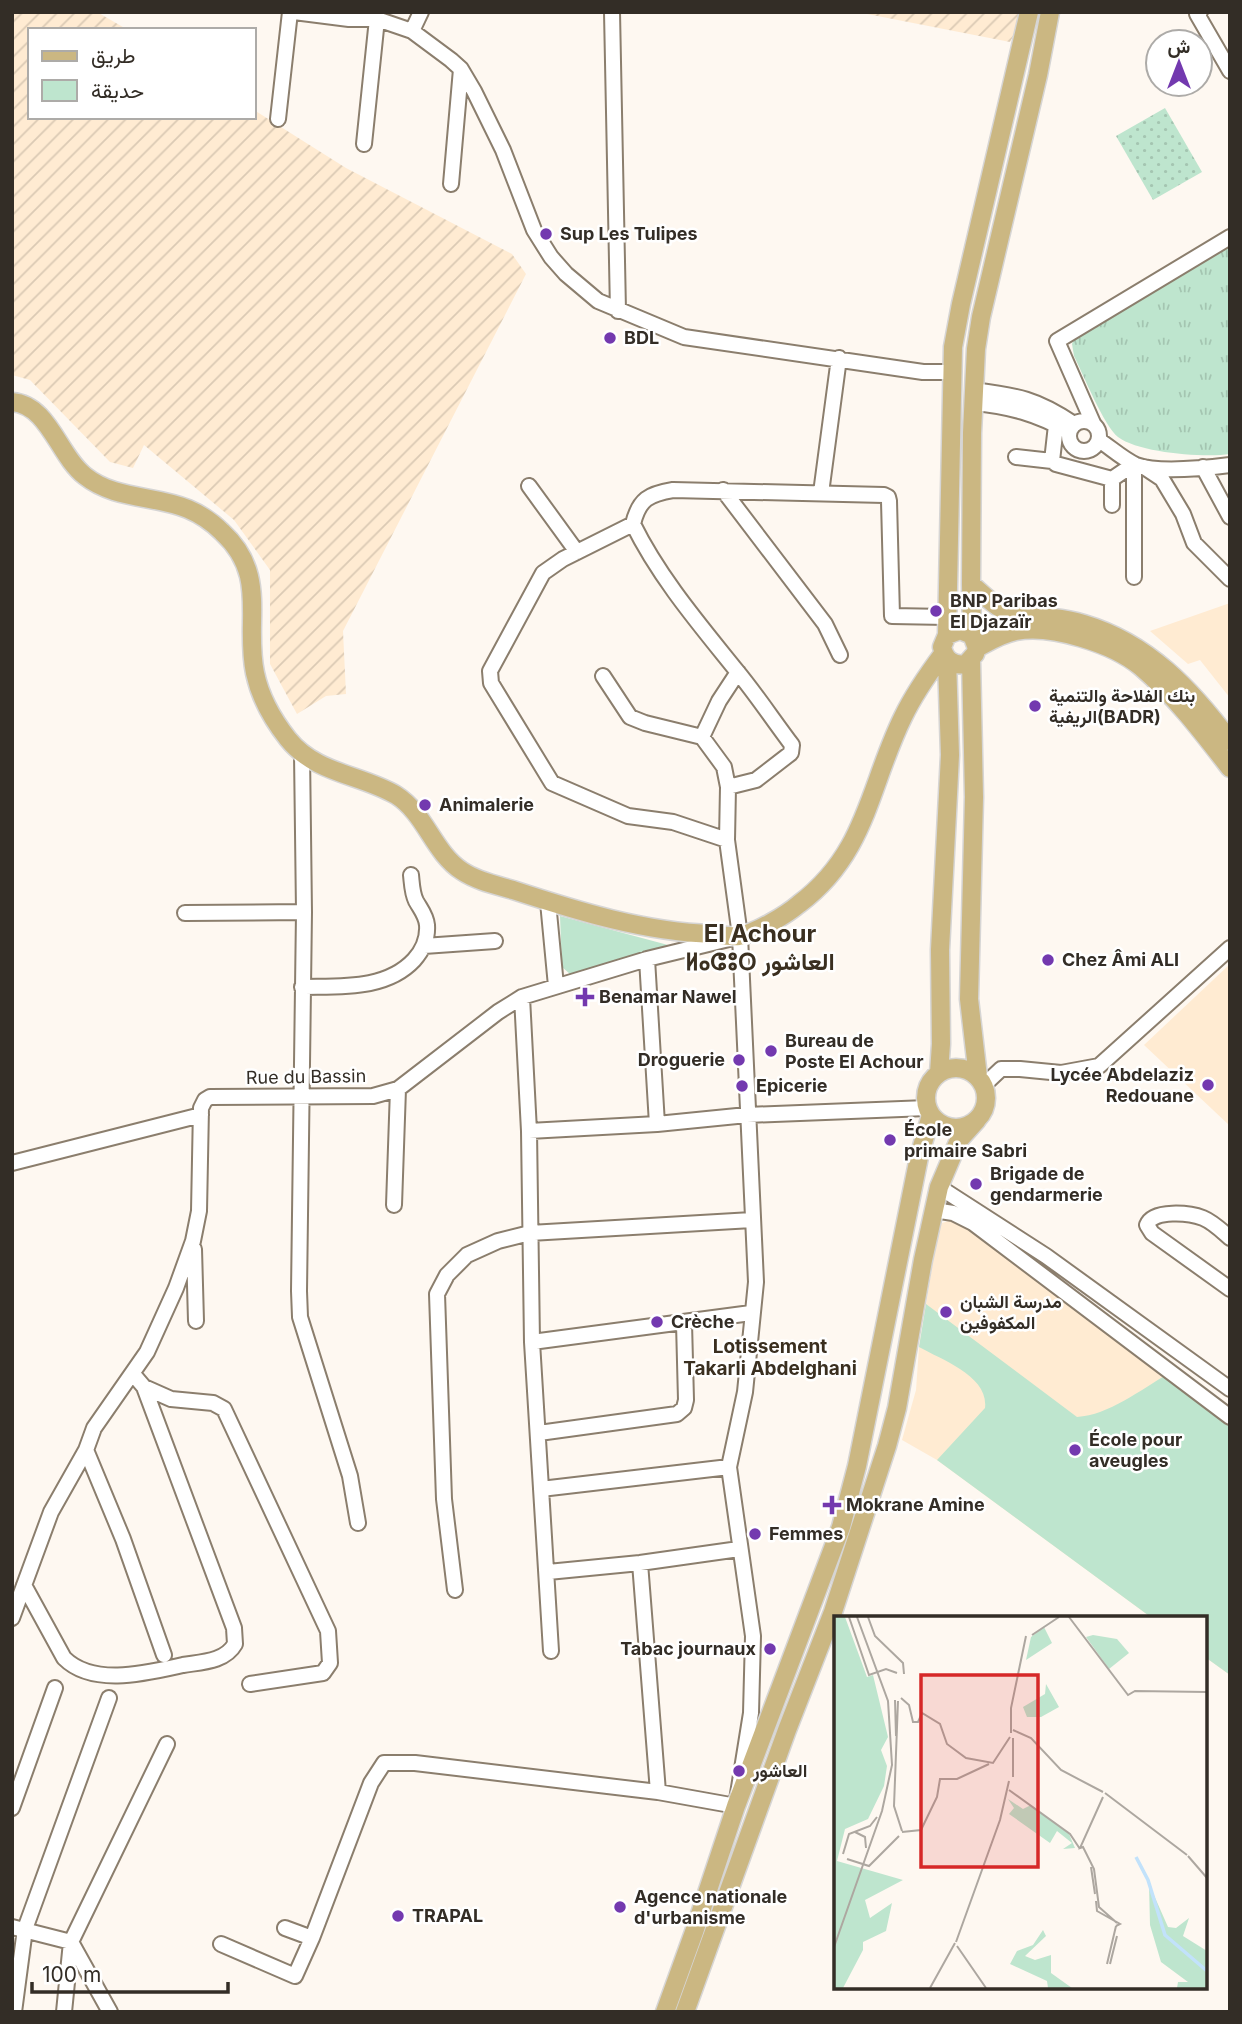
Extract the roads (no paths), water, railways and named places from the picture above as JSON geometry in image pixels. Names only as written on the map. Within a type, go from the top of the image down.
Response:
[{"type":"main road","points":[[665,2012],[736,1806],[841,1527],[929,1112],[927,1093],[939,1073],[940,950],[950,755],[944,640],[947,626],[951,372],[961,304],[1029,12]]},
{"type":"main road","points":[[685,2012],[787,1730],[833,1612],[887,1446],[897,1408],[922,1261],[939,1186],[959,1140],[984,1110],[986,1098],[981,1082],[969,999],[974,797],[971,584],[973,396],[981,317],[1038,75],[1050,12]]},
{"type":"main road","points":[[12,401],[33,408],[72,464],[99,485],[124,494],[189,509],[225,534],[240,554],[249,574],[254,596],[253,651],[259,691],[278,725],[302,753],[334,772],[380,787],[407,803],[418,813],[445,857],[461,871],[548,902],[658,929],[690,933],[740,936],[767,924],[799,904],[847,855],[902,718],[923,679],[945,657]]},
{"type":"main road","points":[[971,584],[997,606],[1020,617],[1053,618],[1081,623],[1112,633],[1137,646],[1185,686],[1230,741]]},
{"type":"main road","points":[[947,626],[960,630],[973,648]]},
{"type":"main road","points":[[945,657],[959,665],[973,648],[999,635],[1018,630],[1060,632],[1125,656],[1141,667],[1195,722],[1230,768]]},
{"type":"main road","points":[[939,1073],[960,1069],[981,1082]]},
{"type":"main road","points":[[929,1112],[947,1126],[955,1128],[976,1120]]},
{"type":"street","points":[[278,119],[292,12],[377,19],[412,31],[461,69],[503,150],[534,230],[551,257],[581,288],[598,301],[684,337],[923,372],[951,372]]},
{"type":"street","points":[[412,31],[421,12]]},
{"type":"street","points":[[611,12],[618,311]]},
{"type":"street","points":[[1200,12],[1197,14],[1230,71]]},
{"type":"street","points":[[364,144],[377,19]]},
{"type":"street","points":[[451,184],[461,69]]},
{"type":"street","points":[[1066,427],[1069,442],[1075,449],[1085,452],[1094,449],[1100,440],[1099,430],[1093,423],[1057,341],[1230,237]]},
{"type":"street","points":[[821,492],[839,358]]},
{"type":"street","points":[[973,396],[1032,413],[1066,427],[1083,420],[1093,423]]},
{"type":"street","points":[[1052,461],[1066,427]]},
{"type":"street","points":[[1100,440],[1162,479],[1183,514],[1194,543],[1230,579]]},
{"type":"street","points":[[1016,457],[1052,461],[1112,479],[1139,465],[1185,469],[1230,465]]},
{"type":"street","points":[[1134,577],[1139,465]]},
{"type":"street","points":[[1203,467],[1230,517]]},
{"type":"street","points":[[1112,479],[1112,505]]},
{"type":"street","points":[[529,486],[577,552]]},
{"type":"street","points":[[728,787],[757,780],[791,753],[792,745],[738,672],[697,623],[641,541],[633,524],[640,503],[654,493],[673,490],[821,492],[888,497],[892,615],[947,626]]},
{"type":"street","points":[[723,490],[825,624],[840,654]]},
{"type":"street","points":[[633,524],[577,552],[543,573],[490,670],[491,683],[552,783],[628,816],[673,822],[727,840]]},
{"type":"street","points":[[702,737],[719,701],[738,672]]},
{"type":"street","points":[[221,1944],[295,1976],[371,1783],[384,1763],[415,1763],[658,1792],[736,1806],[751,1713],[753,1636],[729,1466],[745,1392],[756,1282],[740,936],[727,840],[728,787],[724,767],[702,737],[630,717],[603,676]]},
{"type":"street","points":[[302,753],[304,912],[300,1317],[349,1476],[358,1523]]},
{"type":"street","points":[[302,987],[369,984],[387,979],[404,969],[425,946],[427,923],[412,892],[411,875]]},
{"type":"street","points":[[548,902],[556,986]]},
{"type":"street","points":[[185,913],[304,912]]},
{"type":"street","name":"Rue du Bassin","points":[[201,1115],[203,1102],[210,1097],[373,1096],[398,1090],[498,1012],[522,997],[740,936]]},
{"type":"street","points":[[425,946],[495,941]]},
{"type":"street","points":[[981,1082],[1001,1069],[1061,1073],[1099,1066],[1230,948]]},
{"type":"street","points":[[647,960],[657,1124]]},
{"type":"street","points":[[522,997],[529,1131],[533,1342],[551,1651]]},
{"type":"street","points":[[394,1206],[398,1090]]},
{"type":"street","points":[[529,1131],[657,1124],[747,1115],[929,1112]]},
{"type":"street","points":[[12,1163],[201,1115],[199,1210],[193,1241],[148,1352],[94,1428],[86,1450],[51,1512],[12,1618]]},
{"type":"street","points":[[939,1186],[1046,1256],[1230,1390]]},
{"type":"street","points":[[934,1210],[953,1213],[973,1223],[1230,1417]]},
{"type":"street","points":[[1230,1238],[1201,1217],[1163,1213],[1153,1216],[1147,1225],[1152,1233],[1230,1289]]},
{"type":"street","points":[[454,1590],[444,1500],[437,1294],[447,1275],[467,1255],[498,1241],[530,1233],[752,1220]]},
{"type":"street","points":[[193,1241],[197,1321]]},
{"type":"street","points":[[533,1342],[751,1313]]},
{"type":"street","points":[[539,1433],[677,1414],[684,1408],[686,1400],[684,1324]]},
{"type":"street","points":[[24,1585],[64,1658],[73,1667],[101,1674],[153,1672],[225,1656],[235,1644],[234,1628],[144,1387],[133,1374]]},
{"type":"street","points":[[144,1387],[171,1399],[213,1403],[224,1409],[328,1631],[330,1663],[323,1673],[250,1684]]},
{"type":"street","points":[[86,1450],[123,1539],[164,1655]]},
{"type":"street","points":[[541,1489],[729,1466]]},
{"type":"street","points":[[548,1572],[739,1549]]},
{"type":"street","points":[[640,1563],[658,1792]]},
{"type":"street","points":[[12,1808],[55,1688]]},
{"type":"street","points":[[14,2012],[19,1959],[18,1928],[109,1698]]},
{"type":"street","points":[[64,2012],[71,1942],[167,1744]]},
{"type":"street","points":[[18,1928],[71,1942],[110,2012]]},
{"type":"street","points":[[285,1928],[312,1938]]},
{"type":"place","name":"Sup Les Tulipes","points":[[546,234]]},
{"type":"place","name":"BDL","points":[[610,338]]},
{"type":"place","name":"BNP Paribas El Djazaïr","points":[[936,611]]},
{"type":"place","name":"بنك الفلاحة والتنمية الريفية(BADR)","points":[[1035,706]]},
{"type":"place","name":"Animalerie","points":[[425,805]]},
{"type":"place","name":"Chez Âmi ALI","points":[[1048,960]]},
{"type":"place","name":"Benamar Nawel","points":[[585,997]]},
{"type":"place","name":"Bureau de Poste El Achour","points":[[771,1051]]},
{"type":"place","name":"Droguerie","points":[[739,1060]]},
{"type":"place","name":"Lycée Abdelaziz Redouane","points":[[1208,1085]]},
{"type":"place","name":"Epicerie","points":[[742,1086]]},
{"type":"place","name":"École primaire Sabri","points":[[890,1140]]},
{"type":"place","name":"Brigade de gendarmerie","points":[[976,1184]]},
{"type":"place","name":"مدرسة الشبان المكفوفين","points":[[946,1312]]},
{"type":"place","name":"Crèche","points":[[657,1322]]},
{"type":"place","name":"École pour aveugles","points":[[1075,1450]]},
{"type":"place","name":"Mokrane Amine","points":[[832,1505]]},
{"type":"place","name":"Femmes","points":[[755,1534]]},
{"type":"place","name":"Tabac journaux","points":[[770,1649]]},
{"type":"place","name":"العاشور","points":[[739,1771]]},
{"type":"place","name":"Agence nationale d'urbanisme","points":[[620,1907]]},
{"type":"place","name":"TRAPAL","points":[[398,1916]]},
{"type":"district","name":"El Achour ⵍⴰⵛⵓⵔ العاشور","points":[[760,948]]},
{"type":"district","name":"Lotissement Takarli Abdelghani","points":[[770,1357]]}]
